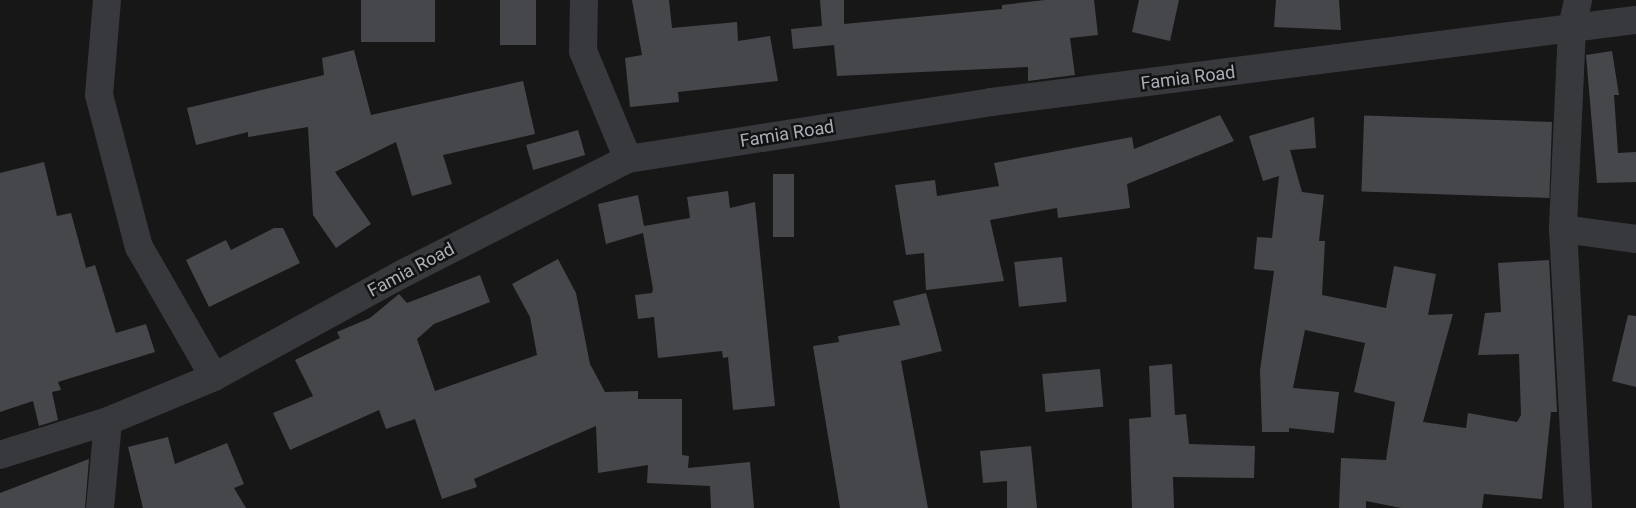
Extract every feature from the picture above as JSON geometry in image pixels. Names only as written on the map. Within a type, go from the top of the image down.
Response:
[{"type":"street","points":[[107,0],[99,95],[139,247],[214,377]]},
{"type":"street","points":[[584,0],[583,51],[628,159]]},
{"type":"street","points":[[1578,0],[1572,28],[1563,229],[1578,508]]},
{"type":"street","name":"Famia Road","points":[[0,455],[108,421],[214,377],[404,272],[628,159],[992,102],[1636,20]]},
{"type":"street","points":[[1563,229],[1636,238]]},
{"type":"street","points":[[100,508],[108,421]]},
{"type":"building","points":[[361,0],[435,0],[435,42],[361,42]]},
{"type":"building","points":[[500,0],[536,0],[536,45],[500,45]]},
{"type":"building","points":[[632,0],[669,0],[672,28],[737,22],[738,41],[770,36],[778,81],[678,92],[679,102],[630,107],[625,58],[642,55]]},
{"type":"building","points":[[820,0],[844,0],[844,24],[1002,9],[1002,5],[1045,0],[1094,0],[1098,35],[1070,38],[1075,75],[1028,81],[1028,67],[837,76],[834,45],[793,49],[791,29],[822,26]]},
{"type":"building","points":[[1139,0],[1179,0],[1170,41],[1132,32]]},
{"type":"building","points":[[1276,0],[1339,0],[1341,30],[1274,27]]},
{"type":"building","points":[[354,50],[371,115],[523,81],[535,134],[443,155],[452,184],[412,196],[396,142],[335,172],[371,224],[336,248],[313,215],[308,127],[248,137],[248,132],[196,145],[187,108],[324,75],[322,58]]},
{"type":"building","points":[[1612,51],[1619,95],[1614,95],[1618,153],[1636,152],[1636,182],[1597,183],[1586,55]]},
{"type":"building","points":[[1220,115],[1234,141],[1127,184],[1130,208],[1058,218],[1057,208],[990,220],[1004,281],[926,290],[924,253],[906,255],[895,185],[935,180],[937,196],[999,186],[994,163],[1132,137],[1134,149]]},
{"type":"building","points":[[1364,115],[1552,122],[1549,198],[1361,191]]},
{"type":"building","points":[[1314,117],[1316,148],[1290,150],[1302,192],[1324,195],[1319,241],[1325,241],[1322,295],[1386,308],[1394,266],[1436,274],[1428,315],[1453,314],[1423,422],[1466,428],[1468,413],[1517,422],[1521,415],[1519,354],[1478,355],[1485,313],[1501,312],[1498,263],[1549,260],[1557,412],[1551,412],[1542,499],[1484,494],[1482,508],[1401,508],[1366,501],[1366,508],[1339,508],[1341,458],[1386,460],[1395,402],[1354,392],[1365,343],[1305,330],[1293,388],[1339,392],[1334,433],[1289,428],[1289,432],[1262,432],[1260,370],[1274,271],[1254,269],[1257,237],[1272,238],[1279,176],[1263,181],[1249,136]]},
{"type":"building","points":[[578,130],[585,155],[533,170],[526,145]]},
{"type":"building","points":[[44,162],[57,216],[71,213],[86,268],[95,265],[116,333],[146,324],[155,352],[58,382],[61,390],[52,392],[58,420],[39,426],[33,401],[0,412],[0,173]]},
{"type":"building","points":[[773,174],[794,174],[794,237],[773,237]]},
{"type":"building","points":[[728,191],[730,208],[755,202],[775,406],[733,410],[728,357],[723,358],[722,351],[658,358],[654,317],[638,319],[635,295],[652,293],[653,289],[643,233],[606,244],[598,204],[638,195],[644,226],[690,218],[687,197]]},
{"type":"building","points":[[274,228],[283,228],[300,263],[209,307],[186,260],[226,240],[231,250]]},
{"type":"building","points":[[1062,257],[1067,302],[1019,307],[1014,262]]},
{"type":"building","points":[[558,259],[576,293],[590,364],[605,392],[638,391],[638,399],[682,399],[682,455],[689,456],[688,468],[750,462],[754,508],[711,508],[710,486],[647,483],[648,465],[598,473],[596,426],[474,479],[477,487],[442,499],[415,419],[386,429],[379,410],[290,450],[273,413],[313,396],[295,360],[340,338],[337,332],[370,318],[399,294],[407,303],[480,275],[490,302],[434,324],[417,339],[435,391],[537,355],[530,317],[512,284]]},
{"type":"building","points":[[926,293],[942,351],[901,361],[928,508],[840,508],[813,346],[839,342],[838,336],[900,325],[893,301]]},
{"type":"building","points":[[1628,315],[1636,316],[1636,387],[1612,381]]},
{"type":"building","points":[[1172,364],[1175,415],[1186,414],[1189,444],[1255,446],[1254,478],[1173,477],[1174,508],[1132,508],[1129,419],[1151,417],[1149,366]]},
{"type":"building","points":[[1100,369],[1103,407],[1046,412],[1042,374]]},
{"type":"building","points":[[168,437],[175,464],[227,443],[244,484],[234,488],[246,508],[143,508],[128,447]]},
{"type":"building","points":[[1031,446],[1037,508],[1007,508],[1007,481],[983,483],[980,451]]},
{"type":"building","points":[[89,459],[85,508],[0,508],[0,493]]}]
